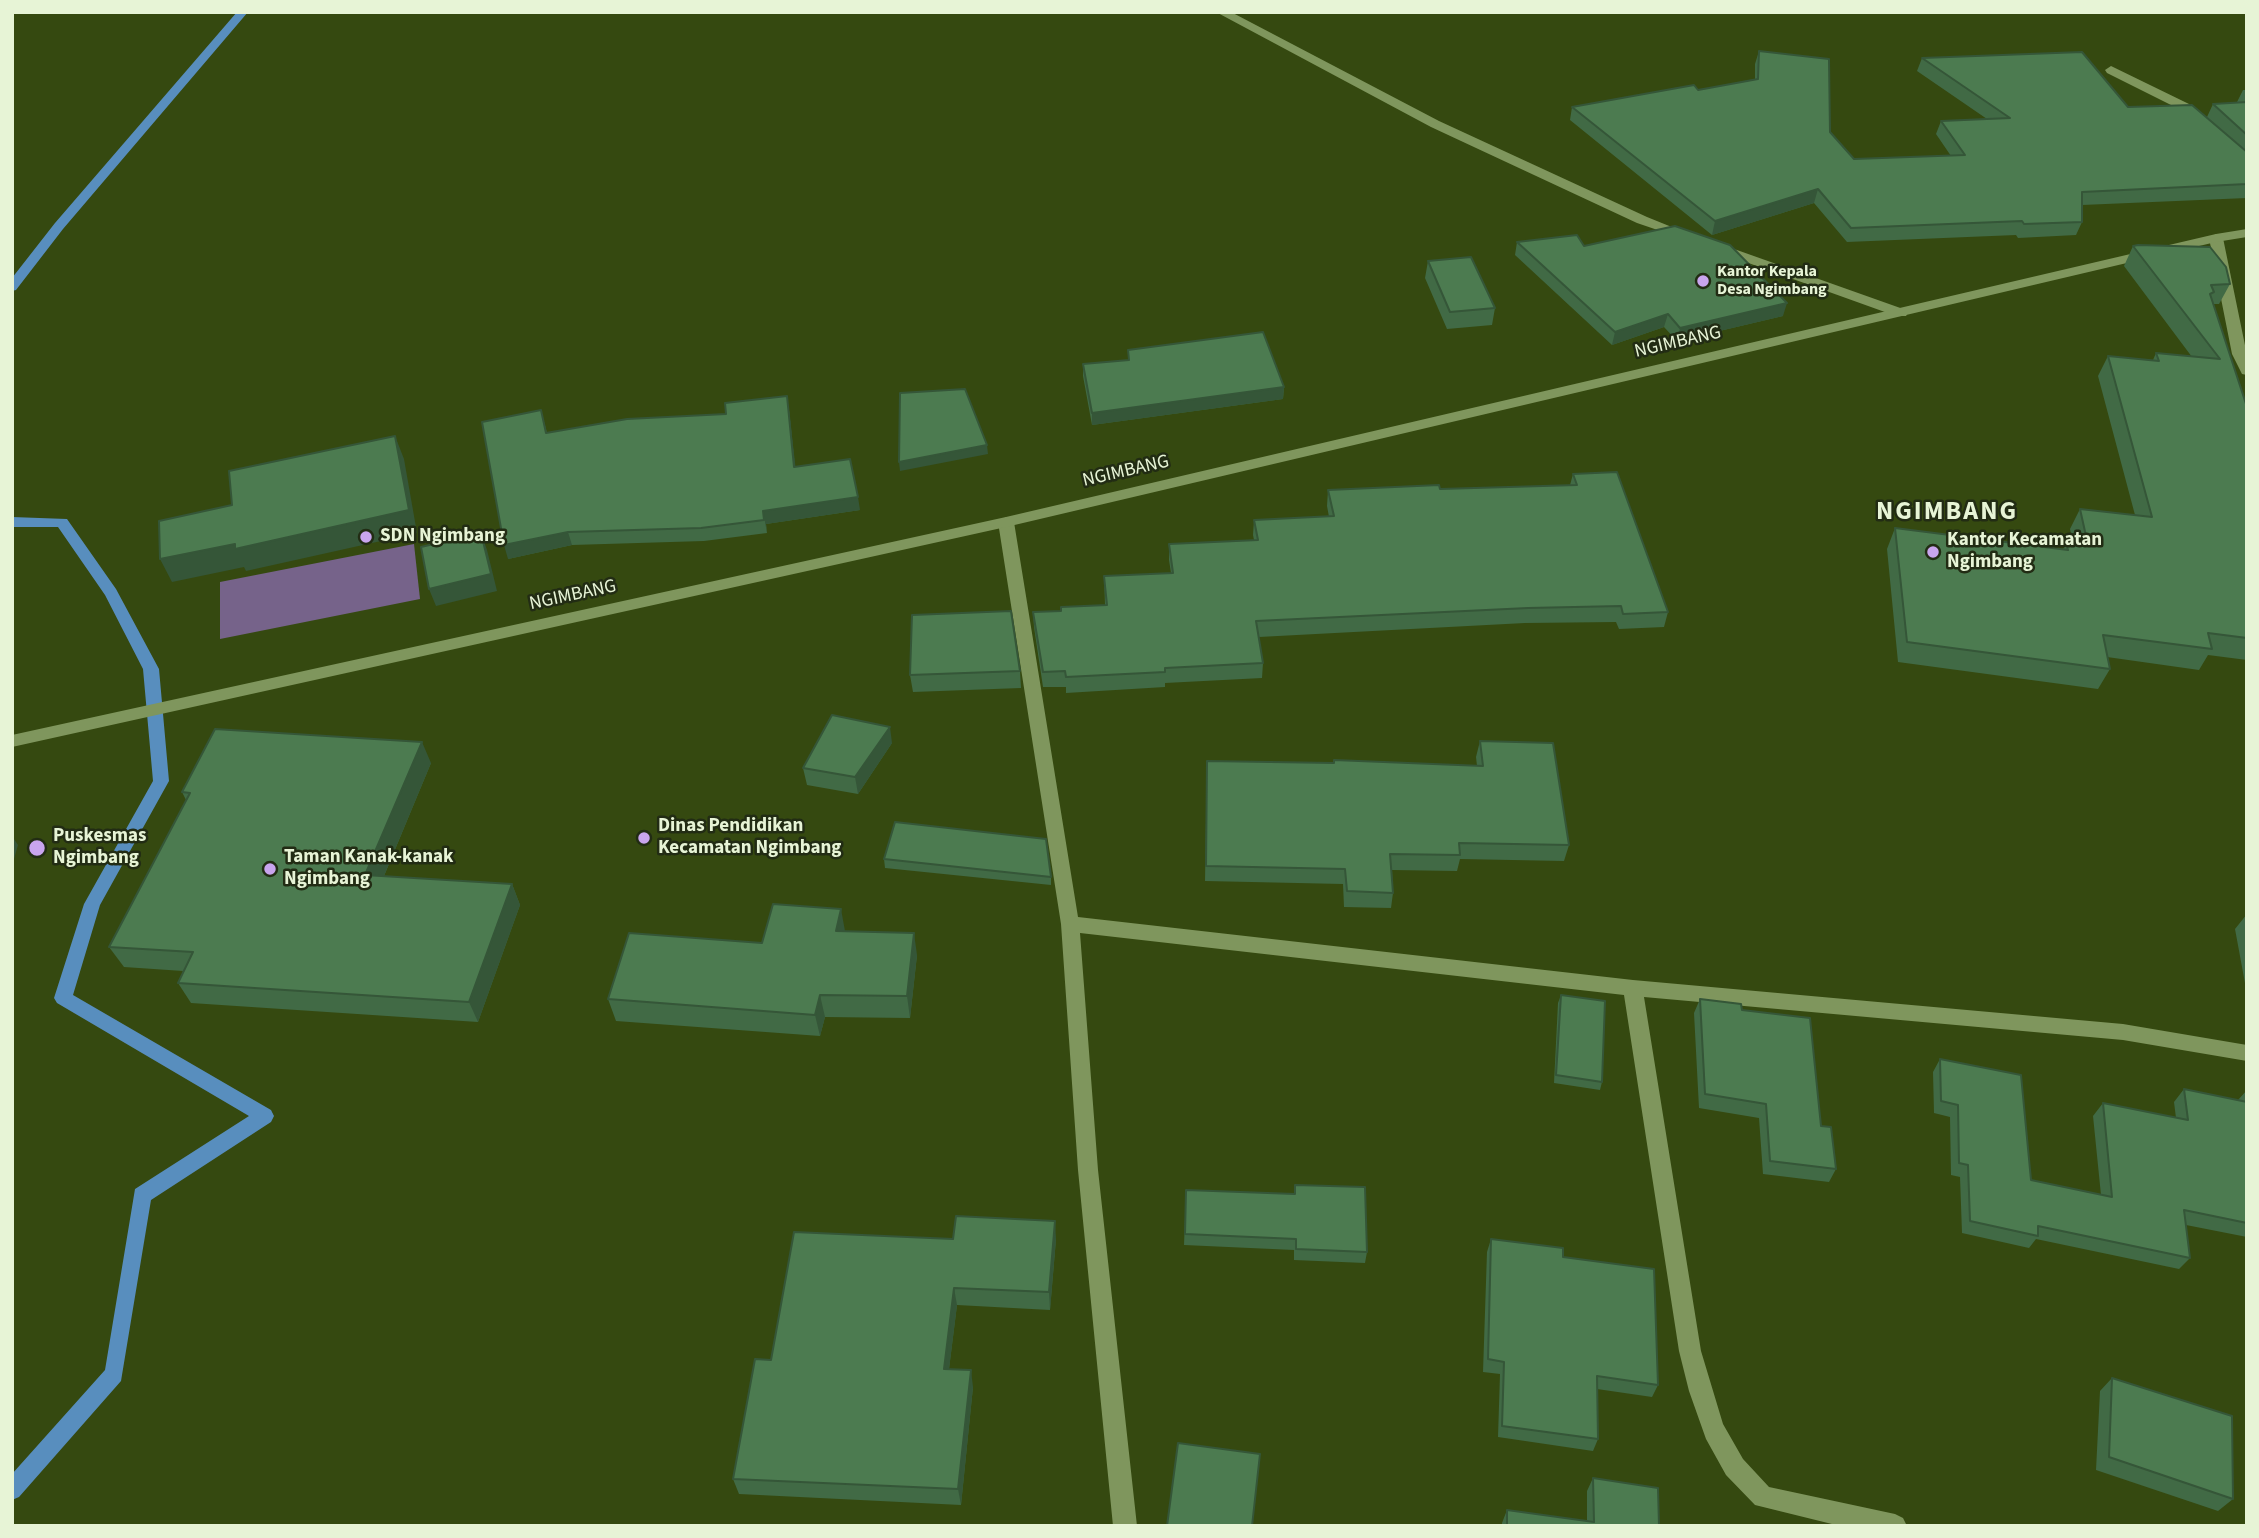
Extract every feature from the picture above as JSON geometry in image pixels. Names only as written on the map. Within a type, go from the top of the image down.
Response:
[{"type":"street","points":[[1222,12],[1435,124],[1642,220],[1901,313]]},
{"type":"street","points":[[2111,70],[2185,107],[2212,131]]},
{"type":"street","name":"NGIMBANG","points":[[12,741],[1006,522],[2216,237],[2247,233]]},
{"type":"street","points":[[2216,237],[2239,354],[2247,371]]},
{"type":"street","points":[[1006,522],[1069,924],[1088,1170],[1125,1526]]},
{"type":"street","points":[[1069,924],[1633,988],[2123,1032],[2247,1053]]},
{"type":"street","points":[[1633,988],[1700,1401],[1722,1445],[1747,1484],[1762,1497],[1895,1526]]},
{"type":"shaded area","points":[[414,544],[420,599],[220,639],[220,582]]},
{"type":"building","points":[[1759,51],[1829,59],[1830,132],[1854,159],[1965,155],[1941,121],[2010,118],[1922,58],[2082,52],[2128,107],[2192,105],[2247,152],[2247,184],[2082,192],[2082,222],[2024,224],[2022,221],[1851,228],[1818,189],[1715,221],[1572,107],[1694,85],[1698,90],[1758,79]]},
{"type":"building","points":[[2247,102],[2247,135],[2213,104]]},
{"type":"building","points":[[1675,226],[1730,245],[1787,303],[1680,328],[1668,314],[1615,332],[1517,242],[1577,235],[1584,246]]},
{"type":"building","points":[[2133,246],[2210,247],[2226,267],[2230,284],[2211,285],[2214,292],[2210,294],[2247,407],[2247,638],[2208,633],[2212,649],[2103,635],[2110,669],[1907,642],[1895,528],[2068,550],[2066,543],[2088,545],[2080,509],[2152,517],[2108,356],[2159,361],[2156,353],[2220,359]]},
{"type":"building","points":[[1471,257],[1495,308],[1450,312],[1428,261]]},
{"type":"building","points":[[1263,332],[1284,387],[1092,413],[1083,364],[1129,360],[1128,350]]},
{"type":"building","points":[[965,389],[987,445],[899,462],[900,393]]},
{"type":"building","points":[[787,396],[794,467],[850,459],[858,497],[763,511],[764,520],[701,528],[568,532],[504,545],[482,422],[541,410],[546,433],[627,419],[726,414],[725,403]]},
{"type":"building","points":[[395,436],[409,510],[235,549],[235,544],[160,559],[159,521],[232,505],[229,471]]},
{"type":"building","points":[[1617,472],[1668,612],[1623,614],[1621,606],[1528,608],[1256,621],[1263,663],[1066,677],[1065,671],[1043,672],[1033,612],[1061,611],[1061,607],[1107,605],[1104,576],[1173,573],[1169,544],[1258,540],[1254,520],[1334,516],[1328,490],[1439,485],[1440,489],[1577,485],[1573,474]]},
{"type":"building","points":[[481,533],[491,574],[429,589],[421,547]]},
{"type":"building","points":[[1011,611],[1020,671],[910,675],[912,615]]},
{"type":"building","points":[[832,715],[890,727],[855,777],[803,768]]},
{"type":"building","name":"Taman Kanak-kanak Ngimbang","points":[[215,729],[422,742],[365,875],[512,884],[469,1002],[178,983],[193,952],[109,947],[190,793],[182,792]]},
{"type":"building","points":[[1480,741],[1553,743],[1569,845],[1459,843],[1460,855],[1390,854],[1393,893],[1347,891],[1345,869],[1206,866],[1207,761],[1334,763],[1334,760],[1483,766]]},
{"type":"building","points":[[895,822],[1046,839],[1051,877],[884,859]]},
{"type":"building","points":[[773,904],[841,909],[836,931],[914,933],[907,996],[820,995],[815,1015],[608,999],[629,933],[762,943]]},
{"type":"building","points":[[1561,995],[1605,1001],[1602,1082],[1556,1075]]},
{"type":"building","points":[[1700,999],[1741,1004],[1742,1010],[1810,1018],[1821,1126],[1831,1127],[1836,1169],[1770,1161],[1766,1104],[1705,1094]]},
{"type":"building","points":[[1940,1059],[2021,1075],[2031,1180],[2112,1197],[2103,1103],[2188,1120],[2184,1089],[2247,1102],[2247,1223],[2184,1210],[2190,1258],[2038,1226],[2038,1236],[1970,1221],[1968,1165],[1959,1163],[1958,1105],[1941,1101]]},
{"type":"building","points":[[1295,1185],[1365,1187],[1367,1252],[1296,1249],[1296,1239],[1185,1234],[1186,1190],[1295,1194]]},
{"type":"building","points":[[956,1216],[1055,1221],[1049,1292],[954,1288],[944,1369],[971,1370],[958,1489],[733,1479],[755,1359],[771,1360],[794,1232],[953,1239]]},
{"type":"building","points":[[1491,1239],[1563,1248],[1563,1257],[1654,1269],[1658,1385],[1597,1376],[1598,1439],[1502,1426],[1504,1362],[1488,1359]]},
{"type":"building","points":[[2112,1378],[2232,1416],[2233,1499],[2109,1457]]},
{"type":"building","points":[[1178,1443],[1260,1454],[1252,1526],[1167,1526]]},
{"type":"building","points":[[1593,1478],[1658,1488],[1659,1526],[1507,1526],[1507,1510],[1594,1522]]},
{"type":"waterway","points":[[12,287],[59,226],[243,12]]},
{"type":"waterway","points":[[12,522],[62,522],[111,593],[151,669],[161,781],[92,904],[63,998],[265,1116],[142,1195],[114,1374],[12,1490]]},
{"type":"place","name":"Kantor Kepala Desa Ngimbang","points":[[1703,281]]},
{"type":"place","name":"SDN Ngimbang","points":[[366,537]]},
{"type":"place","name":"Kantor Kecamatan Ngimbang","points":[[1933,552]]},
{"type":"place","name":"Dinas Pendidikan Kecamatan Ngimbang","points":[[644,838]]},
{"type":"place","name":"Puskesmas Ngimbang","points":[[37,848]]},
{"type":"place","name":"Taman Kanak-kanak Ngimbang","points":[[270,869]]},
{"type":"district","name":"NGIMBANG","points":[[1947,513]]}]
